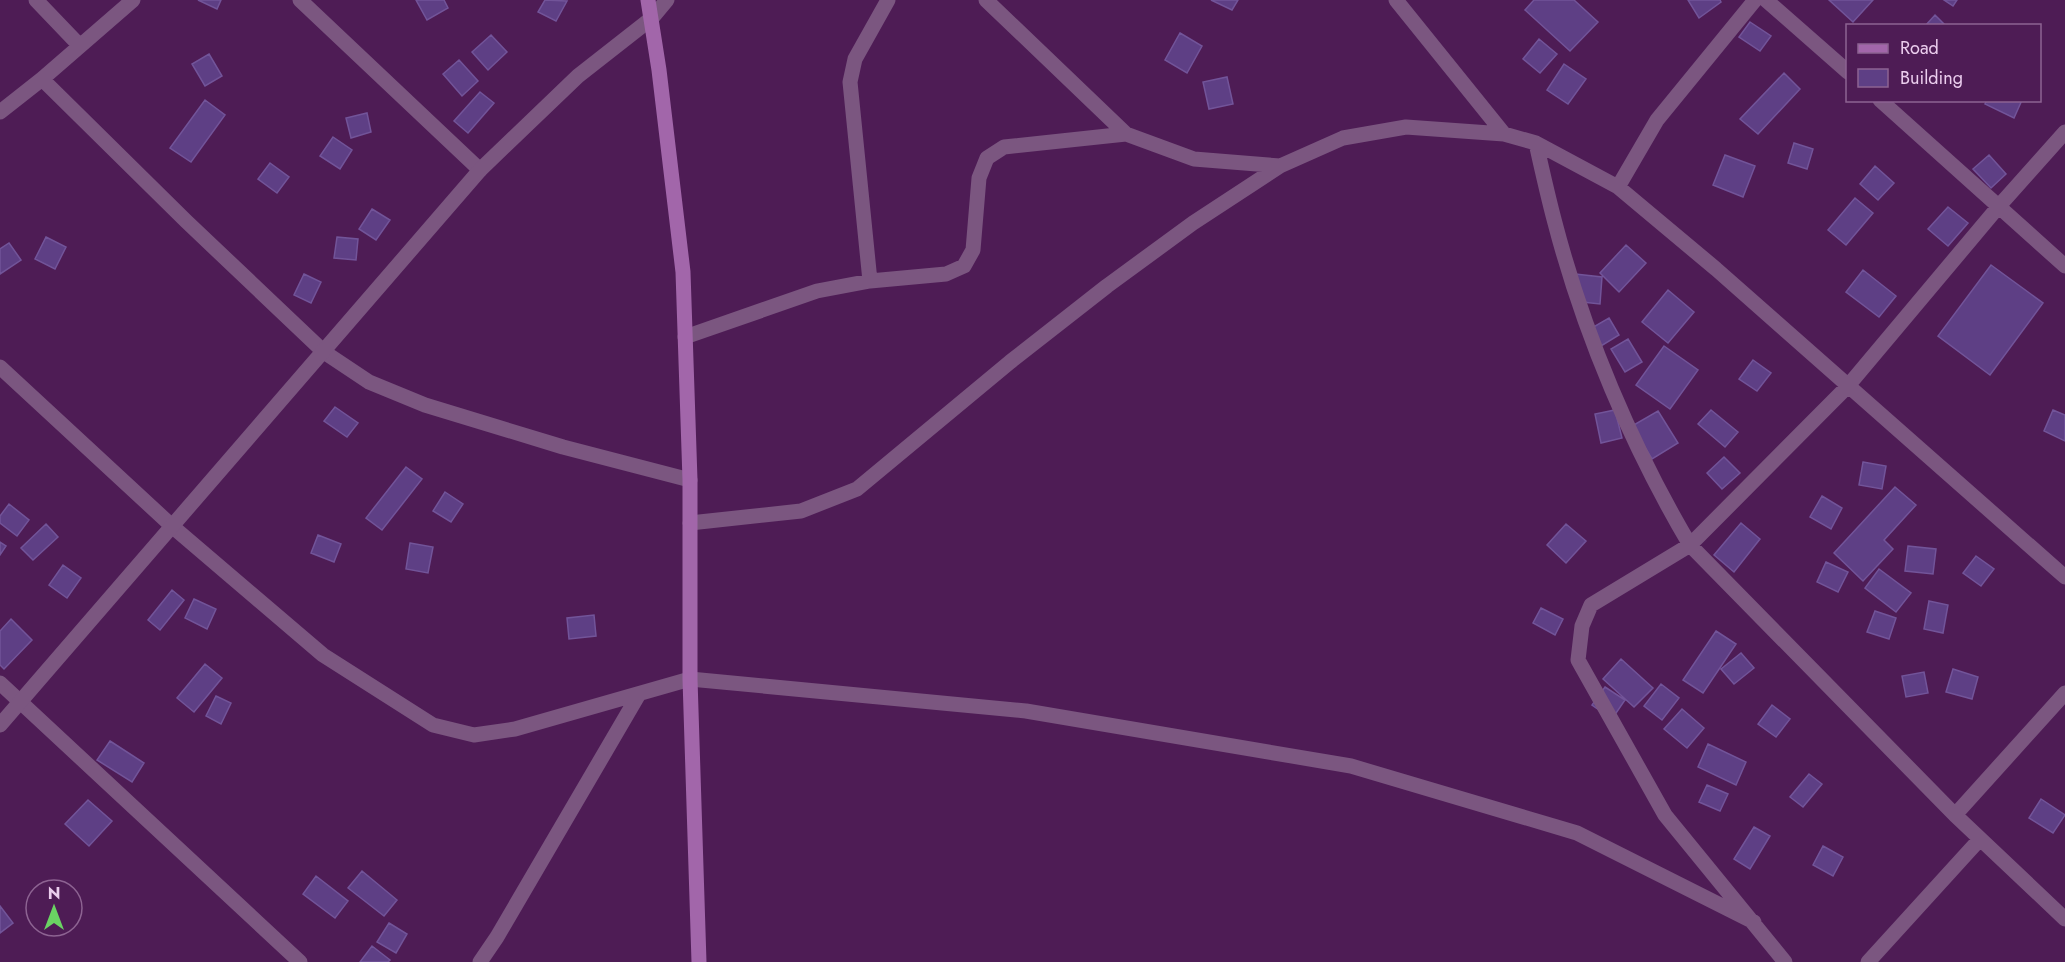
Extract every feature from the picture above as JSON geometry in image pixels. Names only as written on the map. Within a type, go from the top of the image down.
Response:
[{"type":"main road","points":[[648,0],[683,272],[690,480],[690,679],[699,962]]},
{"type":"street","points":[[36,0],[80,46]]},
{"type":"street","points":[[0,112],[42,79],[133,0]]},
{"type":"street","points":[[300,0],[480,170]]},
{"type":"street","points":[[0,725],[480,170],[578,76],[652,18],[667,0]]},
{"type":"street","points":[[870,281],[850,82],[855,59],[888,0]]},
{"type":"street","points":[[986,0],[1126,135],[1194,159],[1280,166]]},
{"type":"street","points":[[1395,0],[1504,134]]},
{"type":"street","points":[[1618,187],[1657,120],[1755,0]]},
{"type":"street","points":[[1766,0],[1846,70]]},
{"type":"street","points":[[42,79],[186,221],[324,352],[369,382],[425,405],[562,447],[690,480]]},
{"type":"street","points":[[1882,102],[2065,266]]},
{"type":"street","points":[[690,523],[801,511],[857,489],[1010,362],[1107,286],[1193,223],[1280,166],[1343,138],[1406,127],[1504,134],[1536,143],[1618,187],[1716,269],[2065,577]]},
{"type":"street","points":[[1785,962],[1665,814],[1578,660],[1582,627],[1591,605],[1690,545],[1847,387],[1999,206],[2065,132]]},
{"type":"street","points":[[685,337],[817,291],[870,281],[946,274],[964,266],[973,250],[979,178],[987,158],[1004,147],[1126,135]]},
{"type":"street","points":[[1536,143],[1555,224],[1614,392],[1661,496],[1690,545],[1980,839],[2065,919]]},
{"type":"street","points":[[0,367],[172,527],[323,655],[433,725],[474,735],[515,729],[690,679],[1026,711],[1351,766],[1577,833],[1754,922]]},
{"type":"street","points":[[0,683],[295,958]]},
{"type":"street","points":[[1955,814],[2065,693]]},
{"type":"street","points":[[480,962],[497,937],[639,694]]},
{"type":"street","points":[[1868,962],[1980,839]]},
{"type":"street","points":[[276,962],[295,958]]},
{"type":"building","points":[[198,0],[221,0],[217,9]]},
{"type":"building","points":[[416,0],[444,0],[448,8],[427,20]]},
{"type":"building","points":[[545,0],[567,1],[556,21],[538,12]]},
{"type":"building","points":[[1211,0],[1238,0],[1232,10]]},
{"type":"building","points":[[1534,0],[1574,0],[1598,22],[1570,51],[1525,10]]},
{"type":"building","points":[[1688,0],[1720,0],[1721,2],[1699,18]]},
{"type":"building","points":[[1829,0],[1873,0],[1853,22]]},
{"type":"building","points":[[1944,0],[1957,0],[1953,6]]},
{"type":"building","points":[[1935,15],[1944,24],[1927,24]]},
{"type":"building","points":[[1750,22],[1771,36],[1760,51],[1739,37]]},
{"type":"building","points":[[1180,33],[1202,46],[1187,73],[1165,60]]},
{"type":"building","points":[[491,35],[507,52],[488,70],[472,52]]},
{"type":"building","points":[[1539,39],[1557,54],[1540,73],[1523,59]]},
{"type":"building","points":[[209,54],[222,76],[205,86],[192,64]]},
{"type":"building","points":[[459,60],[478,81],[462,96],[443,74]]},
{"type":"building","points":[[1564,64],[1586,79],[1568,104],[1547,90]]},
{"type":"building","points":[[1784,73],[1800,89],[1758,134],[1740,119]]},
{"type":"building","points":[[1227,77],[1233,104],[1209,109],[1203,82]]},
{"type":"building","points":[[480,92],[494,103],[468,133],[454,121]]},
{"type":"building","points":[[205,100],[225,115],[191,162],[170,148]]},
{"type":"building","points":[[1986,102],[2021,102],[2014,118],[1985,104]]},
{"type":"building","points":[[367,113],[371,132],[351,138],[346,118]]},
{"type":"building","points":[[333,137],[352,150],[340,169],[320,156]]},
{"type":"building","points":[[1794,143],[1813,149],[1807,169],[1788,163]]},
{"type":"building","points":[[1725,155],[1755,166],[1743,197],[1713,185]]},
{"type":"building","points":[[1989,155],[2006,174],[1991,188],[1973,169]]},
{"type":"building","points":[[270,163],[289,177],[277,193],[258,179]]},
{"type":"building","points":[[1875,166],[1894,183],[1878,200],[1860,184]]},
{"type":"building","points":[[1855,198],[1873,213],[1846,245],[1828,230]]},
{"type":"building","points":[[1948,207],[1968,223],[1948,246],[1928,229]]},
{"type":"building","points":[[372,209],[390,220],[376,240],[359,229]]},
{"type":"building","points":[[46,237],[66,247],[55,269],[35,259]]},
{"type":"building","points":[[337,237],[358,239],[356,260],[334,258]]},
{"type":"building","points":[[9,243],[21,260],[0,274],[0,249]]},
{"type":"building","points":[[1626,245],[1646,263],[1619,292],[1600,273]]},
{"type":"building","points":[[1991,265],[2043,303],[1990,375],[1938,336]]},
{"type":"building","points":[[1863,270],[1896,296],[1879,317],[1846,292]]},
{"type":"building","points":[[304,274],[321,282],[311,303],[294,295]]},
{"type":"building","points":[[1575,274],[1602,277],[1600,304],[1573,301]]},
{"type":"building","points":[[1668,290],[1694,312],[1668,343],[1642,322]]},
{"type":"building","points":[[1609,318],[1619,335],[1601,346],[1590,329]]},
{"type":"building","points":[[1628,339],[1642,362],[1625,372],[1611,349]]},
{"type":"building","points":[[1664,346],[1698,370],[1670,409],[1636,385]]},
{"type":"building","points":[[1753,360],[1771,373],[1757,391],[1739,379]]},
{"type":"building","points":[[335,407],[358,423],[347,437],[324,421]]},
{"type":"building","points":[[1615,410],[1622,438],[1601,443],[1595,414]]},
{"type":"building","points":[[1711,410],[1738,432],[1725,447],[1698,424]]},
{"type":"building","points":[[2053,410],[2065,415],[2065,441],[2044,431]]},
{"type":"building","points":[[1658,411],[1678,443],[1652,459],[1632,426]]},
{"type":"building","points":[[1724,457],[1740,473],[1722,489],[1707,473]]},
{"type":"building","points":[[1863,462],[1886,466],[1882,489],[1859,485]]},
{"type":"building","points":[[406,467],[422,479],[382,530],[366,518]]},
{"type":"building","points":[[1895,487],[1916,505],[1884,540],[1893,549],[1863,581],[1834,553]]},
{"type":"building","points":[[445,492],[463,504],[451,522],[433,511]]},
{"type":"building","points":[[1822,496],[1842,508],[1831,529],[1810,517]]},
{"type":"building","points":[[9,504],[29,520],[17,536],[0,523],[0,516]]},
{"type":"building","points":[[1741,523],[1760,539],[1734,572],[1714,555]]},
{"type":"building","points":[[46,524],[58,537],[33,560],[21,548]]},
{"type":"building","points":[[1566,524],[1586,541],[1566,563],[1547,545]]},
{"type":"building","points":[[318,535],[341,544],[334,562],[311,553]]},
{"type":"building","points":[[0,542],[6,546],[0,555]]},
{"type":"building","points":[[410,543],[433,547],[428,573],[406,569]]},
{"type":"building","points":[[1908,546],[1936,549],[1933,574],[1905,571]]},
{"type":"building","points":[[1976,556],[1994,569],[1981,586],[1963,573]]},
{"type":"building","points":[[1826,562],[1848,572],[1838,592],[1817,582]]},
{"type":"building","points":[[63,565],[81,578],[67,598],[49,585]]},
{"type":"building","points":[[1879,569],[1911,593],[1896,612],[1865,588]]},
{"type":"building","points":[[172,590],[184,600],[160,630],[148,620]]},
{"type":"building","points":[[194,599],[216,609],[207,629],[185,618]]},
{"type":"building","points":[[1929,601],[1948,605],[1943,633],[1924,629]]},
{"type":"building","points":[[1541,608],[1563,619],[1555,635],[1533,623]]},
{"type":"building","points":[[1875,611],[1896,618],[1889,639],[1867,632]]},
{"type":"building","points":[[594,615],[596,636],[569,639],[567,618]]},
{"type":"building","points":[[11,619],[32,640],[4,669],[0,665],[0,631]]},
{"type":"building","points":[[1716,631],[1736,644],[1703,693],[1683,680]]},
{"type":"building","points":[[1741,653],[1754,668],[1734,684],[1721,669]]},
{"type":"building","points":[[1621,659],[1653,688],[1634,707],[1603,679]]},
{"type":"building","points":[[205,664],[222,678],[194,712],[177,698]]},
{"type":"building","points":[[1953,669],[1978,677],[1972,699],[1946,692]]},
{"type":"building","points":[[1924,672],[1928,693],[1906,697],[1902,676]]},
{"type":"building","points":[[1661,684],[1679,698],[1662,720],[1644,706]]},
{"type":"building","points":[[1605,687],[1625,700],[1612,719],[1592,705]]},
{"type":"building","points":[[216,696],[231,703],[221,724],[206,716]]},
{"type":"building","points":[[1772,705],[1790,719],[1776,737],[1758,724]]},
{"type":"building","points":[[1682,709],[1704,728],[1687,748],[1664,729]]},
{"type":"building","points":[[110,741],[144,763],[132,782],[97,760]]},
{"type":"building","points":[[1708,744],[1746,762],[1736,785],[1698,767]]},
{"type":"building","points":[[1809,774],[1822,784],[1803,807],[1790,797]]},
{"type":"building","points":[[1707,785],[1728,794],[1720,811],[1699,802]]},
{"type":"building","points":[[2041,799],[2065,815],[2053,833],[2029,818]]},
{"type":"building","points":[[88,800],[112,821],[89,846],[65,824]]},
{"type":"building","points":[[1754,827],[1770,836],[1750,869],[1734,859]]},
{"type":"building","points":[[1823,846],[1843,857],[1833,876],[1813,865]]},
{"type":"building","points":[[362,871],[397,900],[384,916],[348,888]]},
{"type":"building","points":[[316,876],[348,901],[335,918],[303,894]]},
{"type":"building","points":[[0,906],[13,923],[0,933]]},
{"type":"building","points":[[389,923],[407,934],[396,953],[377,942]]},
{"type":"building","points":[[372,946],[390,960],[388,962],[360,962]]}]
